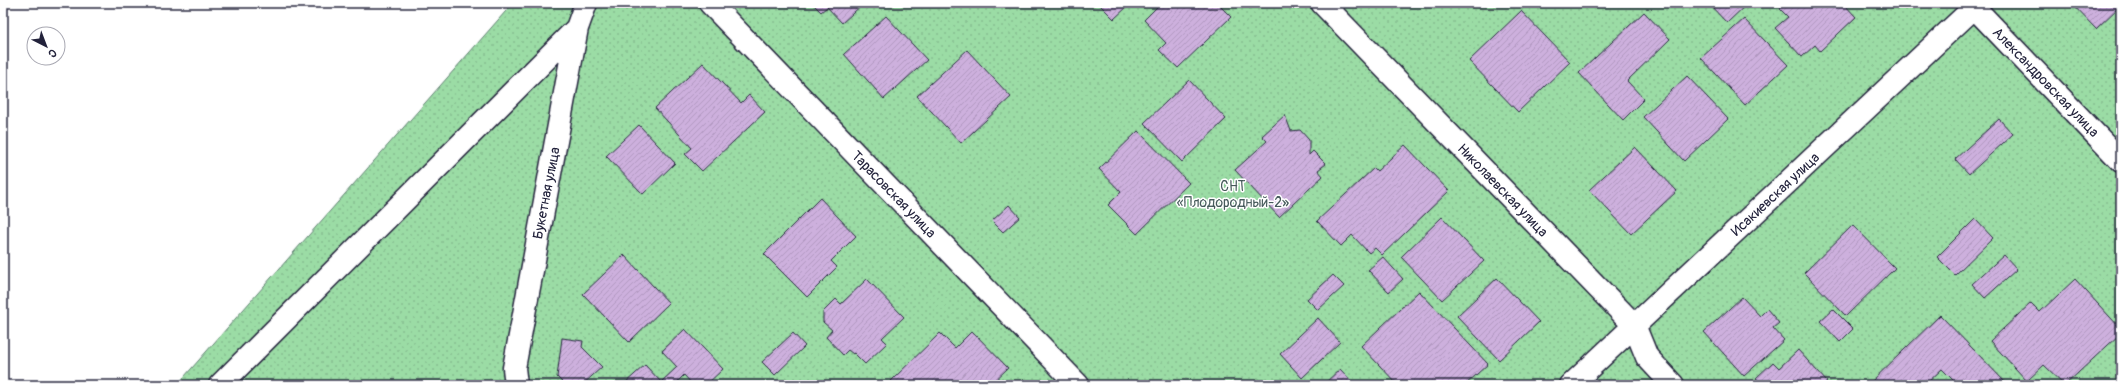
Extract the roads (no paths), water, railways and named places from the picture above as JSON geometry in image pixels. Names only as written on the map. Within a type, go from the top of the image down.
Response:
[{"type":"street","name":"Букетная улица","points":[[516,385],[514,368],[577,28],[586,3]]},
{"type":"street","name":"Тарасовская улица","points":[[710,3],[1078,385]]},
{"type":"street","name":"Николаевская улица","points":[[1322,3],[1634,325],[1647,357],[1673,385]]},
{"type":"street","name":"Исакиевская улица","points":[[1571,385],[1974,4]]},
{"type":"street","name":"Александровская улица","points":[[1974,4],[2121,161]]},
{"type":"street","points":[[220,385],[577,28]]},
{"type":"park label","name":"СНТ «Плодородный-2»","points":[[1233,194]]}]
